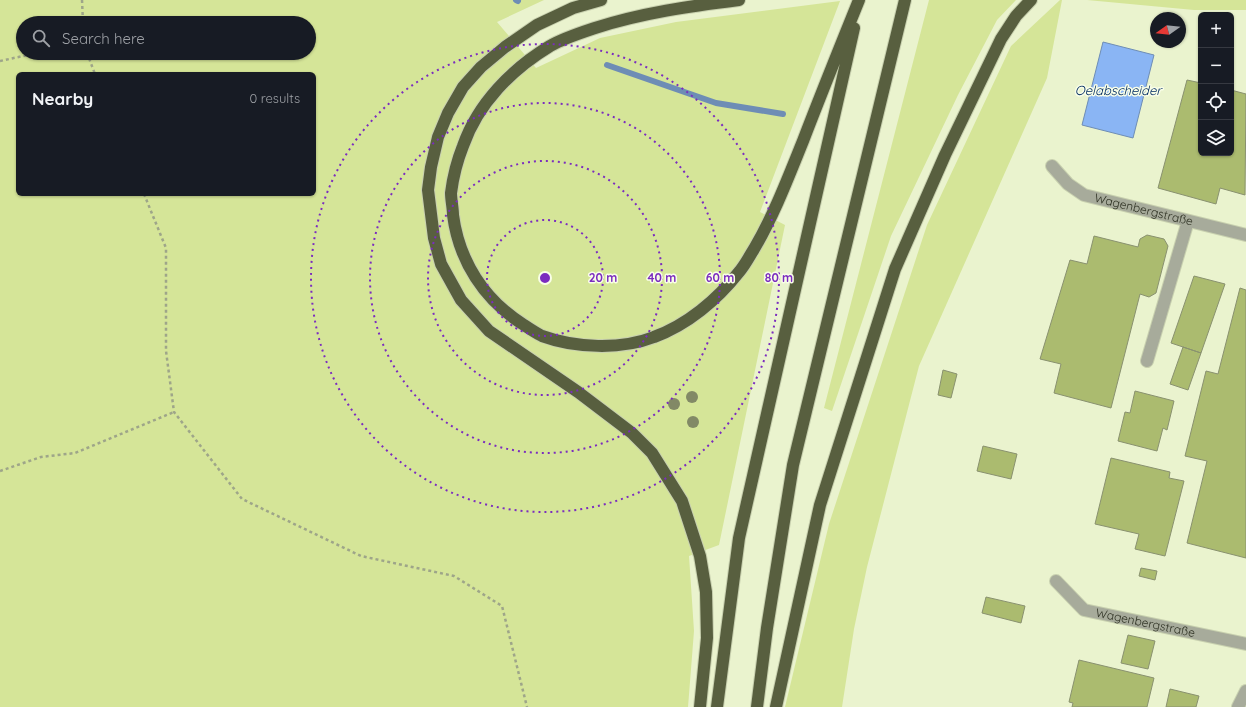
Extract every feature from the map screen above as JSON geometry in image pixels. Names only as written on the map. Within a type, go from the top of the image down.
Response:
[{"type":"highway","points":[[601,0],[572,8],[537,25],[505,47],[481,67],[463,87],[448,113],[438,137],[431,167],[428,190],[434,238],[441,264],[461,300],[489,331],[578,392],[632,433],[652,453],[682,501],[700,556],[706,592],[707,638],[700,707]]},
{"type":"highway","points":[[739,0],[660,12],[617,21],[581,32],[552,45],[522,66],[500,86],[480,110],[467,134],[457,163],[451,195],[455,230],[465,259],[477,281],[493,301],[518,321],[541,336],[575,344],[614,346],[653,338],[682,324],[710,303],[740,272],[764,233],[783,191],[860,0]]},
{"type":"highway","points":[[717,707],[739,538],[860,0]]},
{"type":"highway","points":[[757,707],[767,628],[793,465],[904,0]]},
{"type":"highway","points":[[776,707],[820,505],[895,269],[945,155],[1001,39],[1016,16],[1031,0]]},
{"type":"street","name":"Wagenbergstraße","points":[[1052,166],[1068,184],[1084,195],[1246,235]]},
{"type":"street","points":[[1146,361],[1188,221]]},
{"type":"street","name":"Wagenbergstraße","points":[[1056,581],[1084,610],[1246,644]]},
{"type":"street","points":[[1238,707],[1246,691]]},
{"type":"path","points":[[82,0],[83,16]]},
{"type":"path","points":[[0,61],[16,58]]},
{"type":"path","points":[[90,60],[95,72]]},
{"type":"path","points":[[145,196],[166,248],[166,351],[174,412],[242,499],[361,556],[454,576],[502,606],[527,707]]},
{"type":"path","points":[[0,471],[42,457],[75,453],[174,412]]},
{"type":"green space","points":[[0,0],[544,0],[497,22],[536,68],[600,38],[676,22],[840,1],[760,212],[785,225],[719,545],[689,556],[694,631],[688,707],[0,707]]},
{"type":"green space","points":[[929,0],[1016,0],[997,20],[958,95],[891,236],[832,411],[824,408]]},
{"type":"green space","points":[[1060,0],[1062,0],[1047,78],[919,366],[867,567],[854,629],[842,707],[785,707],[829,524],[927,225],[1011,46]]},
{"type":"green space","points":[[1087,0],[1246,0],[1246,10],[1194,10]]},
{"type":"water","name":"Oelabscheider","points":[[1103,42],[1154,55],[1133,138],[1082,125]]},
{"type":"building","points":[[1187,80],[1198,82],[1198,156],[1234,156],[1234,91],[1246,94],[1245,195],[1220,188],[1216,204],[1158,188]]},
{"type":"building","points":[[1147,235],[1164,239],[1168,246],[1156,293],[1149,297],[1140,294],[1111,408],[1054,393],[1061,364],[1040,359],[1070,260],[1087,264],[1094,236],[1138,247],[1140,239]]},
{"type":"building","points":[[1194,276],[1225,284],[1201,353],[1171,343]]},
{"type":"building","points":[[1240,288],[1246,290],[1246,558],[1187,543],[1207,461],[1185,456],[1206,371],[1218,374]]},
{"type":"building","points":[[1183,347],[1201,353],[1188,390],[1170,384]]},
{"type":"building","points":[[943,370],[957,374],[951,398],[938,395]]},
{"type":"building","points":[[1135,391],[1174,401],[1167,430],[1163,428],[1157,451],[1118,441],[1125,412],[1130,413]]},
{"type":"building","points":[[983,446],[1017,454],[1011,479],[977,471]]},
{"type":"building","points":[[1111,458],[1170,472],[1169,478],[1184,481],[1165,556],[1135,549],[1139,534],[1095,524]]},
{"type":"building","points":[[1141,568],[1157,571],[1155,580],[1139,576]]},
{"type":"building","points":[[986,597],[1025,606],[1021,623],[982,613]]},
{"type":"building","points":[[1128,635],[1155,641],[1148,669],[1121,663]]},
{"type":"building","points":[[1079,660],[1154,678],[1147,707],[1072,707],[1073,703],[1069,702]]},
{"type":"building","points":[[1170,689],[1199,696],[1196,707],[1166,707]]},
{"type":"waterway","points":[[607,65],[716,103],[783,114]]}]
